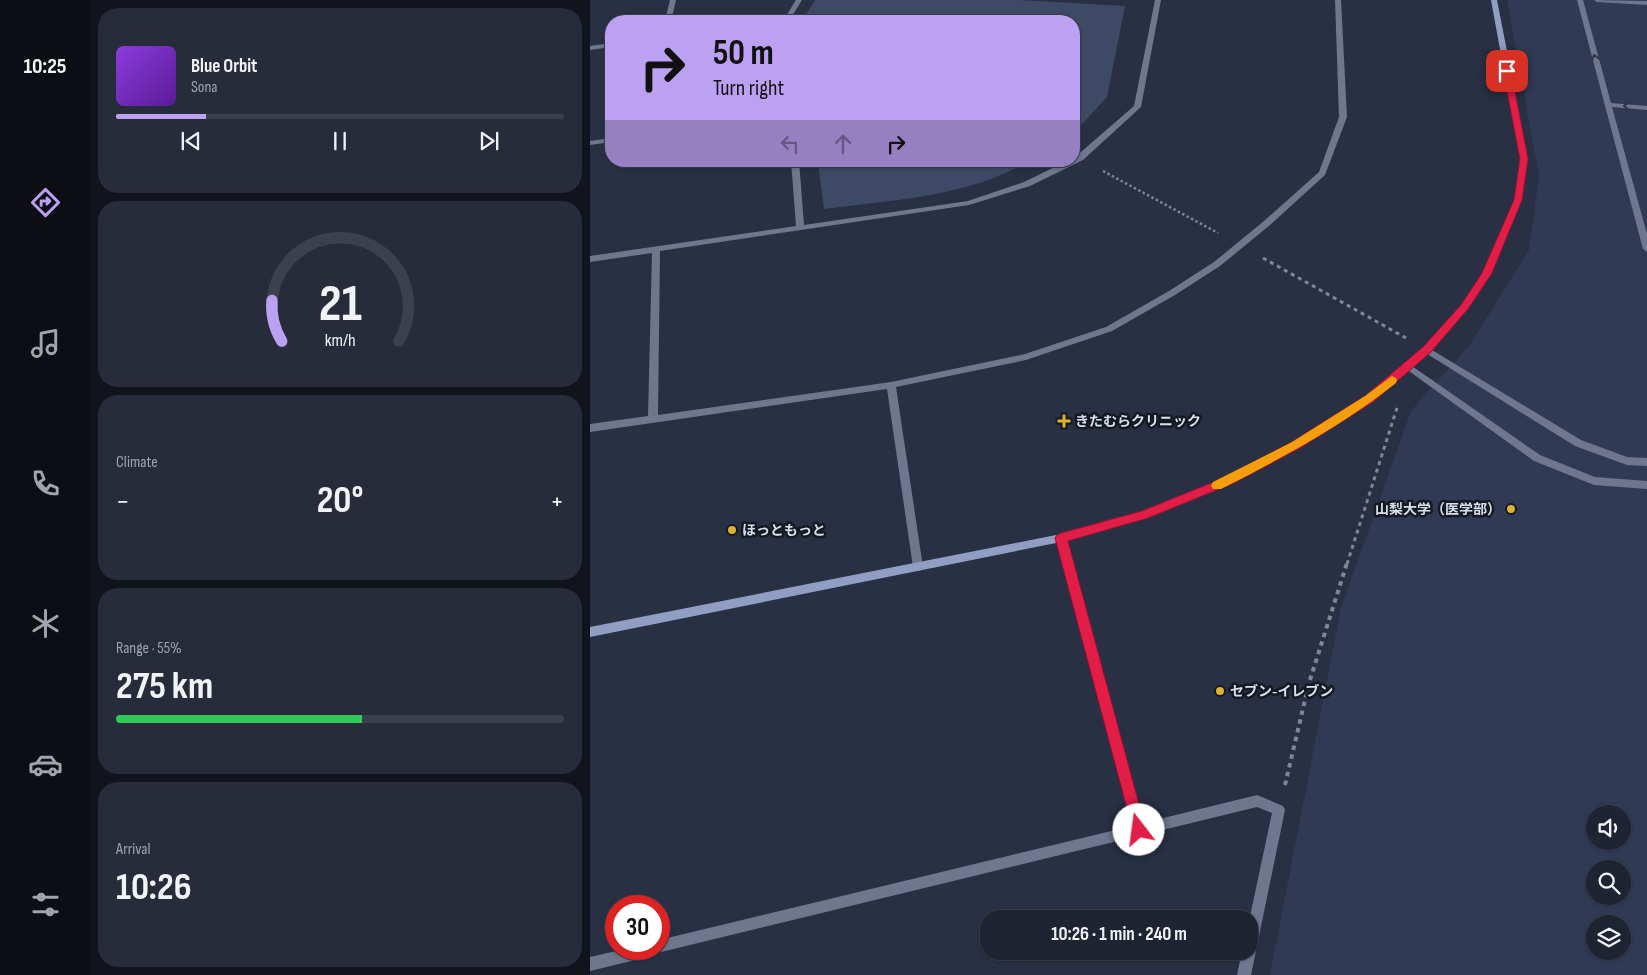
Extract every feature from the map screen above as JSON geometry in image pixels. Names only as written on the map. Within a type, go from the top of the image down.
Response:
[{"type":"street","points":[[669,15],[673,0]]},
{"type":"street","points":[[790,15],[799,0]]},
{"type":"street","points":[[1080,158],[1137,108],[1158,0]]},
{"type":"street","points":[[590,428],[891,385],[1026,357],[1109,329],[1172,294],[1217,264],[1267,223],[1322,173],[1342,117],[1338,0]]},
{"type":"street","points":[[590,632],[1061,538],[1144,515],[1230,480],[1304,440],[1369,399],[1427,350],[1464,307],[1487,273],[1518,200],[1524,159],[1494,0]]},
{"type":"street","points":[[1580,0],[1645,235],[1647,249]]},
{"type":"street","points":[[1597,0],[1647,3]]},
{"type":"street","points":[[590,48],[605,46]]},
{"type":"street","points":[[1608,105],[1647,108]]},
{"type":"street","points":[[590,142],[605,141]]},
{"type":"street","points":[[795,167],[800,229]]},
{"type":"street","points":[[590,259],[969,203],[1027,184],[1062,167]]},
{"type":"street","points":[[653,419],[656,248]]},
{"type":"street","points":[[1427,350],[1578,443],[1627,460],[1647,462]]},
{"type":"street","points":[[1409,367],[1537,458],[1594,480],[1647,485]]},
{"type":"street","points":[[891,385],[918,567]]},
{"type":"street","points":[[1061,538],[1139,830]]},
{"type":"street","points":[[670,944],[1257,801],[1279,810],[1244,975]]},
{"type":"street","points":[[590,964],[607,960]]},
{"type":"path","points":[[1279,810],[1309,683],[1350,551],[1400,401],[1419,374]]},
{"type":"shaded area","points":[[815,0],[1019,0],[1125,6],[1107,97],[1080,126],[1080,15],[806,15]]},
{"type":"shaded area","name":"山梨大学（医学部）","points":[[1507,0],[1647,0],[1647,975],[1270,975],[1341,608],[1411,411],[1469,346],[1529,250],[1539,176]]},
{"type":"shaded area","points":[[819,167],[1018,167],[1006,173],[956,190],[824,209]]},
{"type":"slow traffic","points":[[1217,486],[1296,445],[1369,399],[1392,380]]},
{"type":"place","name":"きたむらクリニック","points":[[1064,421]]},
{"type":"place","name":"山梨大学（医学部）","points":[[1511,509]]},
{"type":"place","name":"ほっともっと","points":[[732,530]]},
{"type":"place","name":"セブン-イレブン","points":[[1220,691]]},
{"type":"route","points":[[1139,830],[1061,538],[1144,515],[1230,480],[1296,445],[1369,399],[1427,350],[1464,307],[1487,273],[1518,200],[1524,159],[1507,71]]}]
